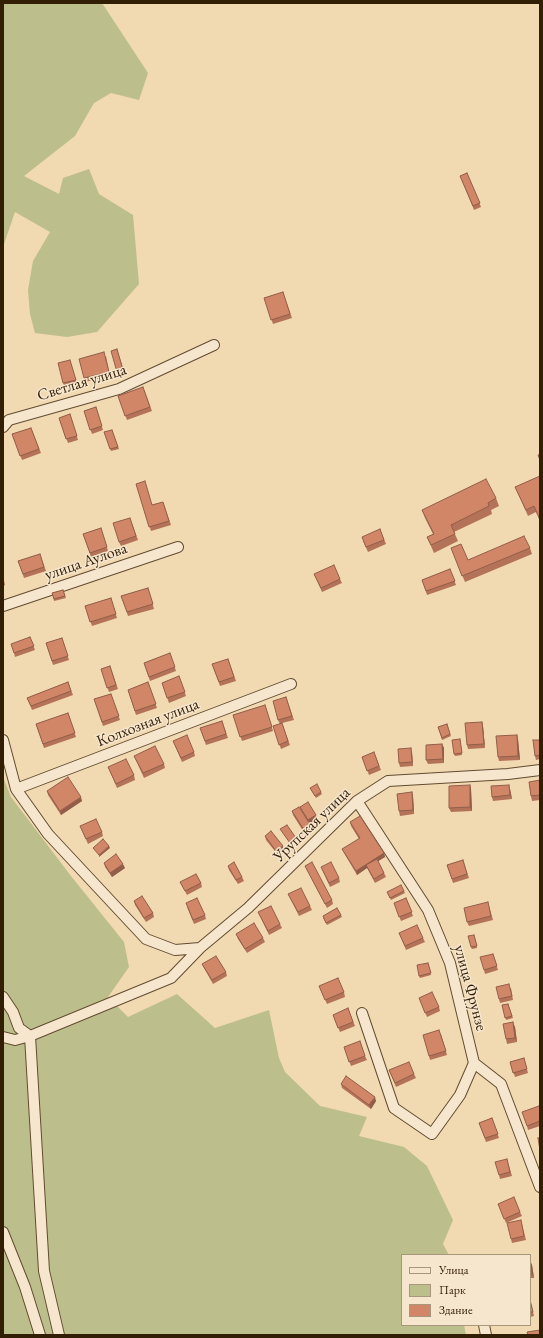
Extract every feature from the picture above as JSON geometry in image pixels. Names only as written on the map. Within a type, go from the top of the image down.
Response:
[{"type":"street","name":"Светлая улица","points":[[3,427],[9,420],[119,390],[214,345]]},
{"type":"street","name":"улица Аулова","points":[[3,606],[178,547]]},
{"type":"street","name":"Колхозная улица","points":[[16,789],[291,684]]},
{"type":"street","points":[[3,740],[16,789],[48,834],[146,940],[175,950],[200,948]]},
{"type":"street","name":"Урупская улица","points":[[3,1037],[15,1040],[30,1036],[171,978],[200,948],[248,908],[357,801],[388,781],[508,774],[540,770]]},
{"type":"street","name":"улица Фрунзе","points":[[357,801],[428,910],[450,963],[474,1062]]},
{"type":"street","points":[[3,997],[13,1012],[19,1028],[30,1036],[44,1271],[59,1335]]},
{"type":"street","points":[[362,1013],[394,1108],[432,1134],[460,1095],[474,1062],[501,1084],[540,1187]]},
{"type":"street","points":[[3,1232],[25,1287],[40,1335]]},
{"type":"green space","points":[[3,3],[102,3],[148,73],[139,100],[111,93],[94,103],[75,136],[24,176],[59,194],[63,178],[89,169],[99,194],[133,215],[139,284],[97,332],[67,337],[35,333],[30,314],[28,290],[33,261],[50,232],[15,212],[3,247]]},
{"type":"green space","points":[[3,777],[11,797],[71,876],[124,942],[129,967],[108,997],[128,1017],[177,994],[215,1028],[269,1010],[279,1058],[285,1072],[320,1106],[367,1117],[359,1136],[404,1147],[427,1166],[453,1220],[443,1244],[448,1254],[401,1254],[401,1326],[464,1326],[466,1335],[3,1335]]},
{"type":"building","points":[[467,173],[480,203],[473,206],[460,176]]},
{"type":"building","points":[[283,292],[290,314],[271,320],[264,298]]},
{"type":"building","points":[[117,349],[123,370],[117,372],[111,351]]},
{"type":"building","points":[[104,352],[109,372],[84,378],[79,359]]},
{"type":"building","points":[[70,360],[76,380],[63,383],[58,363]]},
{"type":"building","points":[[143,387],[150,407],[125,416],[118,396]]},
{"type":"building","points":[[96,407],[102,426],[90,430],[84,411]]},
{"type":"building","points":[[70,414],[77,436],[66,439],[59,418]]},
{"type":"building","points":[[31,428],[39,449],[20,456],[12,434]]},
{"type":"building","points":[[112,430],[118,447],[110,449],[104,432]]},
{"type":"building","points":[[540,476],[540,520],[534,506],[526,510],[515,487]]},
{"type":"building","points":[[486,479],[496,498],[488,503],[489,506],[451,525],[455,534],[431,545],[427,537],[434,534],[422,510]]},
{"type":"building","points":[[145,481],[152,505],[163,502],[169,521],[149,527],[136,484]]},
{"type":"building","points":[[130,518],[136,536],[119,542],[113,523]]},
{"type":"building","points":[[101,528],[107,547],[90,553],[83,534]]},
{"type":"building","points":[[380,529],[384,540],[366,547],[362,537]]},
{"type":"building","points":[[524,536],[530,548],[462,576],[451,548],[461,544],[468,560]]},
{"type":"building","points":[[40,554],[44,567],[23,574],[18,561]]},
{"type":"building","points":[[334,565],[340,579],[321,588],[314,574]]},
{"type":"building","points":[[450,569],[455,581],[426,591],[422,580]]},
{"type":"building","points":[[148,588],[153,604],[127,612],[121,596]]},
{"type":"building","points":[[63,590],[65,596],[54,599],[52,593]]},
{"type":"building","points":[[111,598],[116,614],[90,622],[85,606]]},
{"type":"building","points":[[30,637],[34,646],[14,653],[11,644]]},
{"type":"building","points":[[62,638],[68,656],[52,661],[46,643]]},
{"type":"building","points":[[170,653],[175,667],[149,677],[144,663]]},
{"type":"building","points":[[228,659],[234,677],[219,682],[212,664]]},
{"type":"building","points":[[110,666],[116,685],[107,688],[101,669]]},
{"type":"building","points":[[179,676],[185,692],[167,698],[162,683]]},
{"type":"building","points":[[68,682],[71,691],[31,706],[27,698]]},
{"type":"building","points":[[148,682],[156,704],[135,711],[128,690]]},
{"type":"building","points":[[111,694],[119,716],[102,722],[94,699]]},
{"type":"building","points":[[286,697],[292,716],[278,720],[273,701]]},
{"type":"building","points":[[265,705],[272,727],[240,737],[233,715]]},
{"type":"building","points":[[68,713],[75,733],[43,744],[36,724]]},
{"type":"building","points":[[222,721],[226,734],[205,741],[200,728]]},
{"type":"building","points":[[482,722],[484,744],[467,745],[465,723]]},
{"type":"building","points":[[282,723],[288,741],[279,745],[273,726]]},
{"type":"building","points":[[447,724],[450,734],[442,738],[438,727]]},
{"type":"building","points":[[187,735],[194,752],[181,758],[173,741]]},
{"type":"building","points":[[517,735],[518,756],[498,757],[496,736]]},
{"type":"building","points":[[460,739],[462,753],[454,754],[452,740]]},
{"type":"building","points":[[533,740],[540,740],[540,755],[535,756]]},
{"type":"building","points":[[442,744],[443,759],[426,760],[426,745]]},
{"type":"building","points":[[155,746],[164,764],[143,773],[134,756]]},
{"type":"building","points":[[411,748],[412,762],[399,763],[398,749]]},
{"type":"building","points":[[374,752],[379,766],[367,771],[362,757]]},
{"type":"building","points":[[126,759],[134,775],[116,784],[108,767]]},
{"type":"building","points":[[68,777],[81,797],[60,811],[47,791]]},
{"type":"building","points":[[540,780],[540,795],[531,796],[529,782]]},
{"type":"building","points":[[317,784],[321,792],[315,796],[310,788]]},
{"type":"building","points":[[470,785],[470,807],[449,808],[449,786]]},
{"type":"building","points":[[509,785],[510,795],[492,797],[491,786]]},
{"type":"building","points":[[412,792],[413,810],[399,811],[397,794]]},
{"type":"building","points":[[308,802],[316,815],[308,820],[300,807]]},
{"type":"building","points":[[299,807],[311,826],[304,830],[292,811]]},
{"type":"building","points":[[360,816],[384,853],[356,871],[342,849],[360,838],[350,822]]},
{"type":"building","points":[[96,819],[102,832],[86,839],[80,826]]},
{"type":"building","points":[[287,825],[296,838],[290,843],[280,829]]},
{"type":"building","points":[[271,831],[283,846],[276,851],[265,836]]},
{"type":"building","points":[[103,839],[109,846],[99,855],[93,848]]},
{"type":"building","points":[[116,854],[123,864],[110,873],[104,863]]},
{"type":"building","points":[[377,859],[384,873],[374,879],[366,865]]},
{"type":"building","points":[[463,860],[467,874],[452,879],[447,865]]},
{"type":"building","points":[[234,862],[242,877],[236,880],[228,866]]},
{"type":"building","points":[[312,862],[332,900],[325,904],[305,866]]},
{"type":"building","points":[[331,862],[339,878],[329,883],[321,867]]},
{"type":"building","points":[[196,874],[201,883],[185,891],[180,882]]},
{"type":"building","points":[[401,885],[404,891],[390,898],[387,892]]},
{"type":"building","points":[[301,888],[310,906],[298,912],[288,894]]},
{"type":"building","points":[[142,896],[153,913],[144,918],[134,901]]},
{"type":"building","points":[[197,898],[205,915],[193,920],[186,903]]},
{"type":"building","points":[[406,898],[412,912],[399,917],[394,903]]},
{"type":"building","points":[[488,902],[491,916],[467,922],[464,908]]},
{"type":"building","points":[[271,906],[280,924],[268,931],[258,912]]},
{"type":"building","points":[[337,908],[341,915],[326,923],[323,916]]},
{"type":"building","points":[[254,923],[263,938],[245,949],[236,934]]},
{"type":"building","points":[[417,925],[423,938],[405,946],[399,933]]},
{"type":"building","points":[[474,935],[477,946],[471,947],[468,936]]},
{"type":"building","points":[[493,954],[497,966],[484,970],[480,957]]},
{"type":"building","points":[[216,956],[226,972],[212,980],[202,964]]},
{"type":"building","points":[[428,963],[431,973],[419,976],[417,965]]},
{"type":"building","points":[[338,978],[344,992],[325,1000],[319,986]]},
{"type":"building","points":[[509,984],[512,996],[499,999],[496,987]]},
{"type":"building","points":[[432,992],[439,1007],[425,1013],[419,998]]},
{"type":"building","points":[[508,1004],[512,1016],[505,1018],[502,1005]]},
{"type":"building","points":[[348,1008],[353,1022],[338,1028],[333,1015]]},
{"type":"building","points":[[513,1022],[515,1038],[506,1039],[503,1024]]},
{"type":"building","points":[[439,1030],[446,1051],[429,1056],[423,1035]]},
{"type":"building","points":[[360,1041],[365,1056],[349,1062],[344,1047]]},
{"type":"building","points":[[524,1058],[527,1069],[513,1073],[510,1062]]},
{"type":"building","points":[[409,1062],[414,1074],[395,1083],[389,1070]]},
{"type":"building","points":[[346,1076],[375,1097],[369,1105],[341,1084]]},
{"type":"building","points":[[539,1106],[540,1121],[527,1126],[522,1112]]},
{"type":"building","points":[[492,1118],[498,1134],[485,1138],[479,1123]]},
{"type":"building","points":[[538,1138],[540,1138],[540,1150]]},
{"type":"building","points":[[507,1159],[510,1172],[499,1175],[495,1162]]},
{"type":"building","points":[[514,1197],[520,1212],[504,1219],[498,1204]]},
{"type":"building","points":[[521,1220],[524,1236],[511,1239],[507,1223]]},
{"type":"building","points":[[540,1330],[540,1335],[528,1335],[527,1332]]}]
